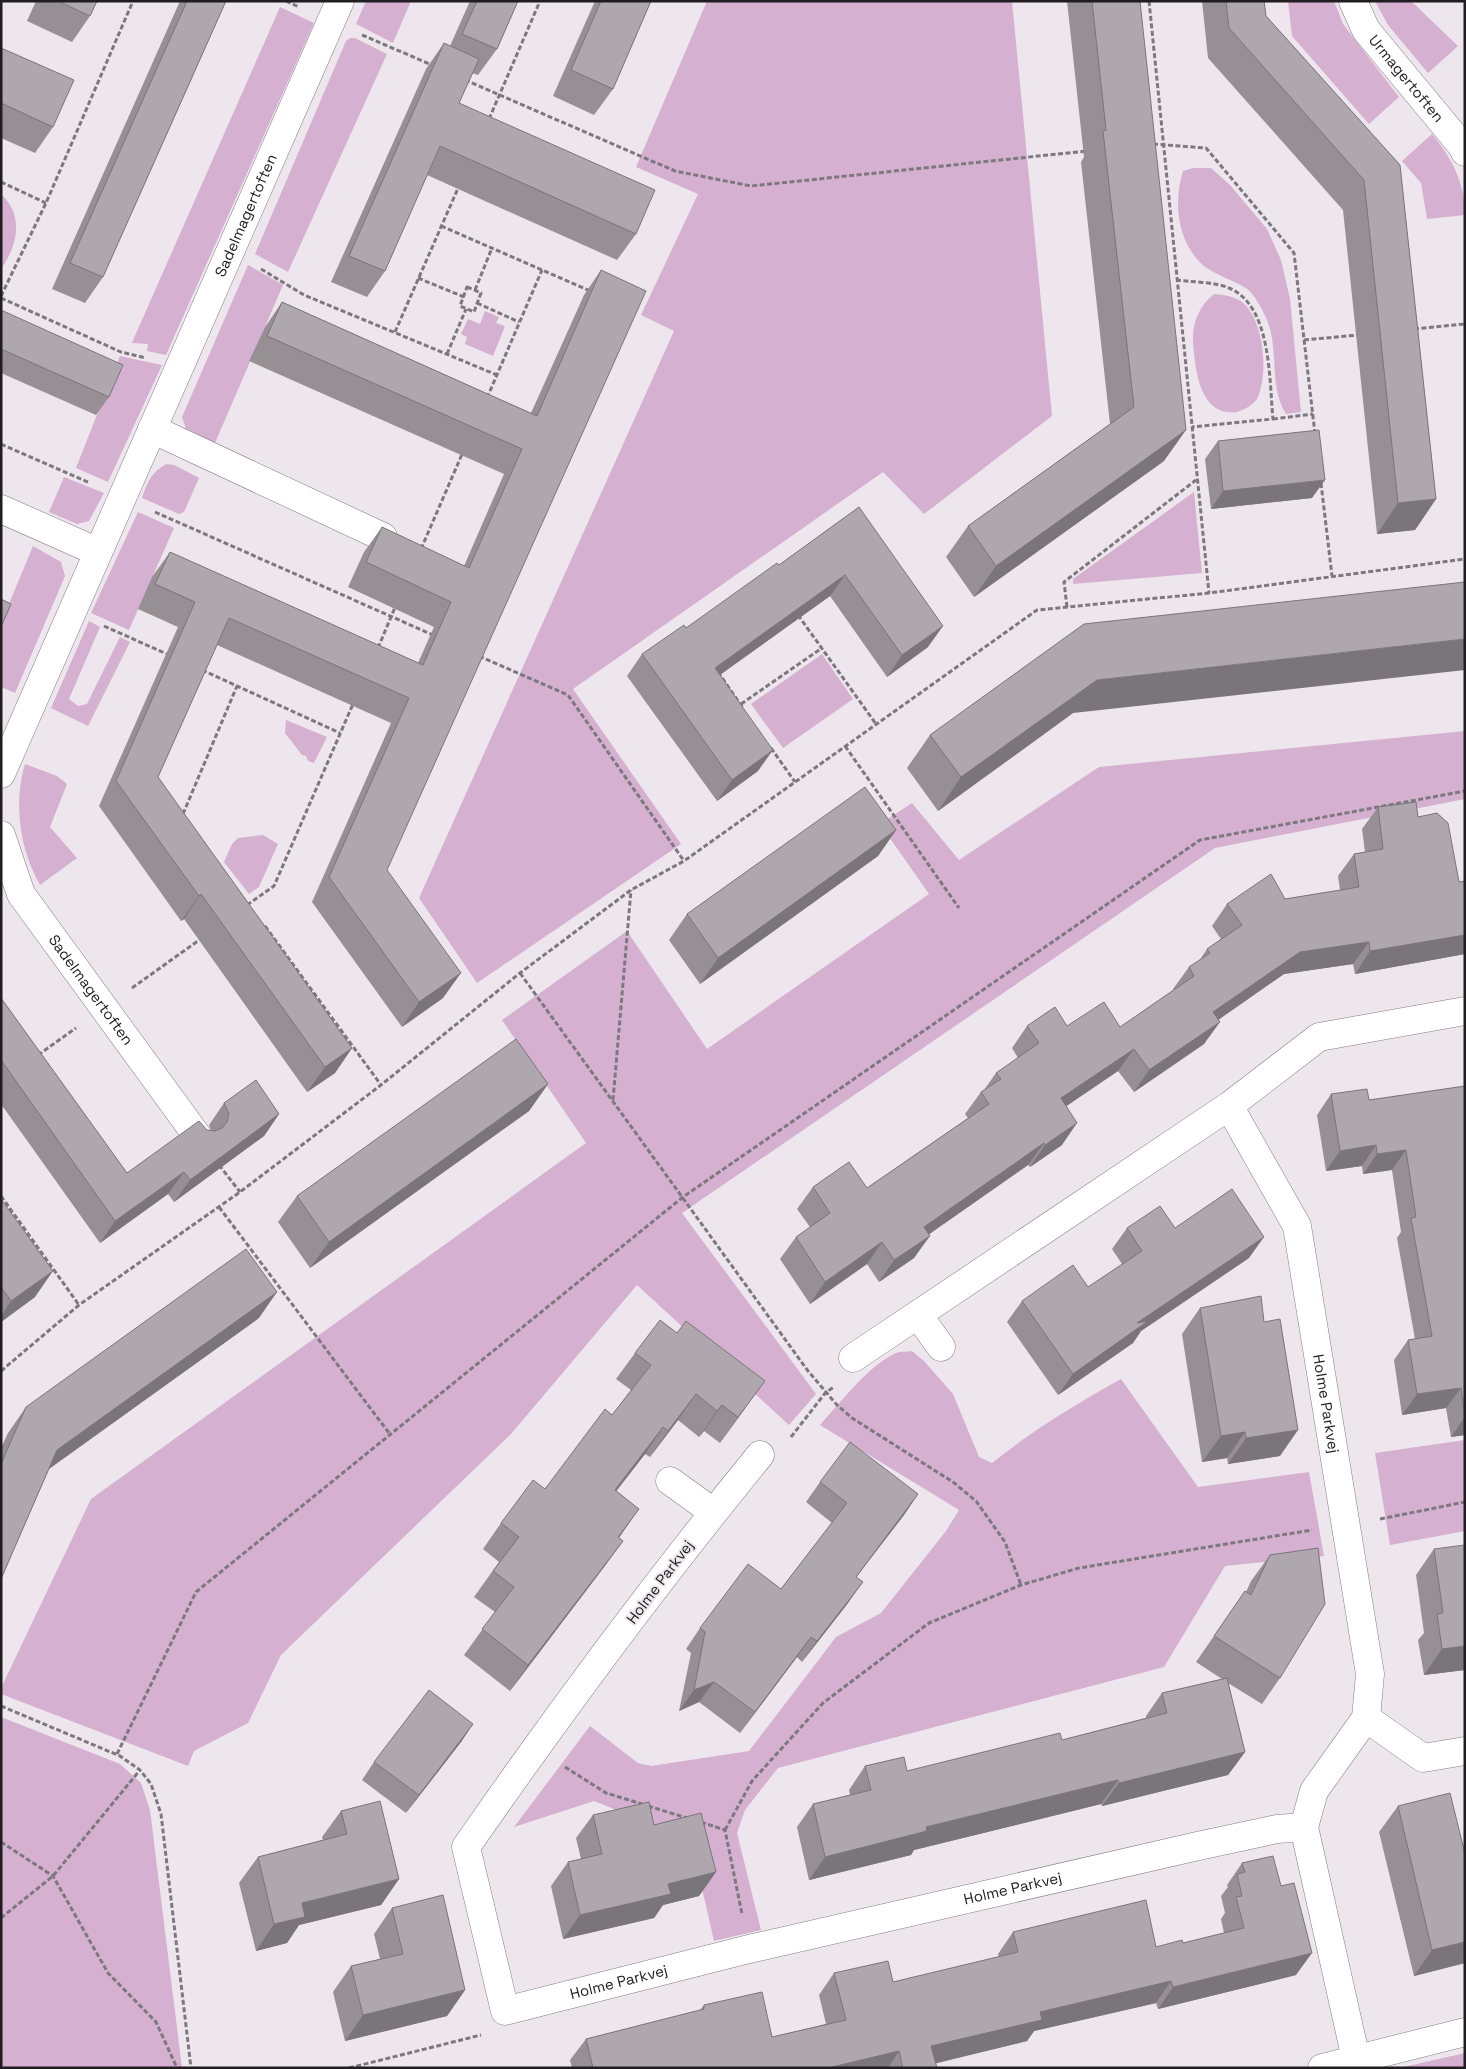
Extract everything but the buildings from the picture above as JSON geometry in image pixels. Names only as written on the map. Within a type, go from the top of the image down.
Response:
[{"type":"street","name":"Urmagertoften","points":[[1353,1],[1366,30],[1465,152]]},
{"type":"street","name":"Sadelmagertoften","points":[[1,774],[336,11]]},
{"type":"street","points":[[152,429],[383,538]]},
{"type":"street","points":[[1,509],[98,552]]},
{"type":"street","name":"Sadelmagertoften","points":[[1,835],[21,894],[198,1137]]},
{"type":"street","points":[[853,1358],[1229,1106],[1319,1037],[1465,1011]]},
{"type":"street","name":"Holme Parkvej","points":[[1229,1106],[1297,1226],[1370,1674],[1366,1718]]},
{"type":"street","points":[[918,1315],[941,1348]]},
{"type":"street","name":"Holme Parkvej","points":[[760,1455],[713,1512],[535,1748],[466,1847],[506,2010],[749,1949],[1198,1846],[1277,1829],[1304,1827]]},
{"type":"street","points":[[670,1481],[713,1512]]},
{"type":"street","points":[[1356,2059],[1304,1827],[1314,1791],[1366,1718],[1423,1758],[1465,1751]]},
{"type":"street","points":[[1322,2068],[1465,2032]]},
{"type":"path","points":[[133,1],[46,203],[1,297],[121,352],[180,366]]},
{"type":"path","points":[[286,1],[336,11],[438,68]]},
{"type":"path","points":[[488,121],[540,1]]},
{"type":"path","points":[[1149,1],[1209,593]]},
{"type":"path","points":[[464,79],[675,171],[751,186],[1094,150]]},
{"type":"path","points":[[1143,145],[1162,143],[1206,148],[1294,253],[1316,442]]},
{"type":"path","points":[[1,182],[46,203]]},
{"type":"path","points":[[395,332],[461,182]]},
{"type":"path","points":[[441,226],[592,292]]},
{"type":"path","points":[[475,290],[492,248]]},
{"type":"path","points":[[231,250],[304,295],[497,375]]},
{"type":"path","points":[[485,401],[542,270]]},
{"type":"path","points":[[418,278],[464,297]]},
{"type":"path","points":[[1176,280],[1229,288],[1249,303],[1262,328],[1273,419]]},
{"type":"path","points":[[467,287],[481,293],[474,312],[460,306],[464,297],[467,287]]},
{"type":"path","points":[[477,303],[520,322]]},
{"type":"path","points":[[447,354],[466,309]]},
{"type":"path","points":[[1408,330],[1465,324]]},
{"type":"path","points":[[1304,340],[1361,334]]},
{"type":"path","points":[[1192,427],[1313,414]]},
{"type":"path","points":[[1,444],[435,636]]},
{"type":"path","points":[[420,551],[466,445]]},
{"type":"path","points":[[1067,607],[1064,582],[1197,480]]},
{"type":"path","points":[[1321,480],[1332,576]]},
{"type":"path","points":[[1,1371],[79,1304],[219,1207],[381,1085],[520,973],[631,890],[684,861],[1037,610],[1209,593],[1465,559]]},
{"type":"path","points":[[376,652],[398,600]]},
{"type":"path","points":[[793,608],[876,724]]},
{"type":"path","points":[[72,612],[176,659]]},
{"type":"path","points":[[741,704],[822,648]]},
{"type":"path","points":[[471,652],[568,695],[684,861]]},
{"type":"path","points":[[713,664],[746,712]]},
{"type":"path","points":[[194,667],[340,733]]},
{"type":"path","points":[[188,822],[183,814],[237,686]]},
{"type":"path","points":[[240,910],[274,886],[356,697]]},
{"type":"path","points":[[768,743],[795,782]]},
{"type":"path","points":[[845,746],[959,908]]},
{"type":"path","points":[[117,1754],[196,1592],[389,1433],[683,1197],[1200,840],[1465,791]]},
{"type":"path","points":[[612,1101],[631,890]]},
{"type":"path","points":[[243,896],[254,912]]},
{"type":"path","points":[[260,920],[381,1085]]},
{"type":"path","points":[[33,1059],[208,933]]},
{"type":"path","points":[[520,973],[808,1371],[852,1418],[953,1482],[976,1501],[1005,1542],[1021,1585]]},
{"type":"path","points":[[1,1196],[79,1304]]},
{"type":"path","points":[[219,1207],[389,1433]]},
{"type":"path","points":[[760,1455],[770,1463],[826,1392],[859,1367],[853,1358]]},
{"type":"path","points":[[749,1949],[725,1830],[752,1781],[823,1703],[929,1623],[1021,1585],[1078,1568],[1426,1512],[1465,1502]]},
{"type":"path","points":[[1,1706],[117,1754],[140,1770],[151,1784],[161,1814],[191,2068]]},
{"type":"path","points":[[535,1748],[606,1793],[688,1818]]},
{"type":"path","points":[[1,1918],[52,1876],[140,1770]]},
{"type":"path","points":[[697,1821],[725,1830]]},
{"type":"path","points":[[1,1842],[52,1876],[108,1973],[156,2022],[177,2068]]},
{"type":"path","points":[[350,2068],[489,2033],[506,2010]]},
{"type":"shaded area","points":[[366,1],[411,1],[393,43],[356,24]]},
{"type":"shaded area","points":[[707,1],[1012,1],[1052,416],[924,514],[883,472],[573,689],[681,844],[477,983],[419,898],[674,331],[641,315],[698,194],[636,167]]},
{"type":"shaded area","points":[[1288,1],[1334,1],[1343,24],[1399,97],[1369,124],[1292,36]]},
{"type":"shaded area","points":[[1375,1],[1411,1],[1458,46],[1428,73],[1388,25]]},
{"type":"shaded area","points":[[280,7],[314,23],[166,355],[147,351],[148,344],[132,343]]},
{"type":"shaded area","points":[[350,38],[355,38],[387,54],[288,272],[255,254],[346,41]]},
{"type":"shaded area","points":[[1432,134],[1446,152],[1456,172],[1463,192],[1465,215],[1427,219],[1421,183],[1402,161]]},
{"type":"shaded area","points":[[1193,168],[1211,168],[1230,185],[1267,229],[1281,260],[1290,299],[1301,412],[1286,414],[1281,403],[1275,379],[1270,330],[1255,298],[1247,289],[1204,266],[1188,246],[1180,222],[1178,196],[1183,171]]},
{"type":"shaded area","points":[[1,194],[13,211],[16,230],[15,240],[1,269]]},
{"type":"shaded area","points":[[248,265],[283,285],[215,443],[186,429],[182,417]]},
{"type":"shaded area","points":[[1214,294],[1232,297],[1245,304],[1258,327],[1261,339],[1263,376],[1258,397],[1249,406],[1237,412],[1224,411],[1214,407],[1207,399],[1195,364],[1194,327],[1201,309]]},
{"type":"shaded area","points":[[485,311],[499,317],[496,323],[505,326],[493,356],[465,344],[467,337],[461,334],[468,319],[480,324]]},
{"type":"shaded area","points":[[120,356],[162,365],[108,482],[76,468]]},
{"type":"shaded area","points":[[166,464],[174,465],[199,478],[184,512],[179,514],[142,498],[151,478],[157,470]]},
{"type":"shaded area","points":[[64,477],[104,493],[89,521],[77,524],[49,512]]},
{"type":"shaded area","points":[[1194,492],[1202,573],[1073,584],[1073,579]]},
{"type":"shaded area","points":[[138,512],[174,528],[129,630],[91,613]]},
{"type":"shaded area","points":[[33,546],[61,562],[65,576],[15,693],[1,687],[1,623]]},
{"type":"shaded area","points":[[89,621],[100,627],[69,699],[78,706],[87,704],[120,637],[130,642],[88,726],[51,708]]},
{"type":"shaded area","points":[[822,654],[853,699],[783,748],[751,704]]},
{"type":"shaded area","points":[[286,720],[327,737],[314,763],[308,761],[306,756],[302,755],[285,733]]},
{"type":"shaded area","points":[[1465,731],[1465,799],[1215,848],[682,1213],[816,1394],[789,1425],[637,1285],[511,1434],[281,1655],[248,1723],[194,1751],[188,1766],[1,1694],[1,1688],[91,1499],[586,1143],[502,1020],[627,931],[707,1049],[929,894],[880,824],[912,803],[959,860],[1099,767]]},
{"type":"shaded area","points":[[25,764],[57,776],[67,784],[50,827],[77,858],[40,885],[28,857],[20,826],[19,795]]},
{"type":"shaded area","points":[[263,835],[278,844],[259,887],[249,894],[224,862],[232,844],[238,838]]},
{"type":"shaded area","points":[[912,1351],[924,1361],[953,1394],[979,1457],[992,1463],[1023,1439],[1055,1418],[1121,1379],[1198,1487],[1309,1472],[1324,1556],[1225,1566],[1164,1667],[778,1768],[745,1810],[737,1833],[761,1930],[714,1941],[691,1840],[594,1801],[514,1827],[590,1726],[638,1763],[651,1766],[749,1751],[836,1637],[881,1613],[946,1531],[959,1510],[820,1425],[855,1385],[876,1366],[896,1353]]},
{"type":"shaded area","points":[[1465,1440],[1465,1531],[1390,1545],[1375,1453]]},
{"type":"shaded area","points":[[1,1717],[120,1764],[141,1783],[150,1810],[182,2068],[1,2068]]},
{"type":"shaded area","points":[[1465,2053],[1465,2068],[1399,2068]]}]
